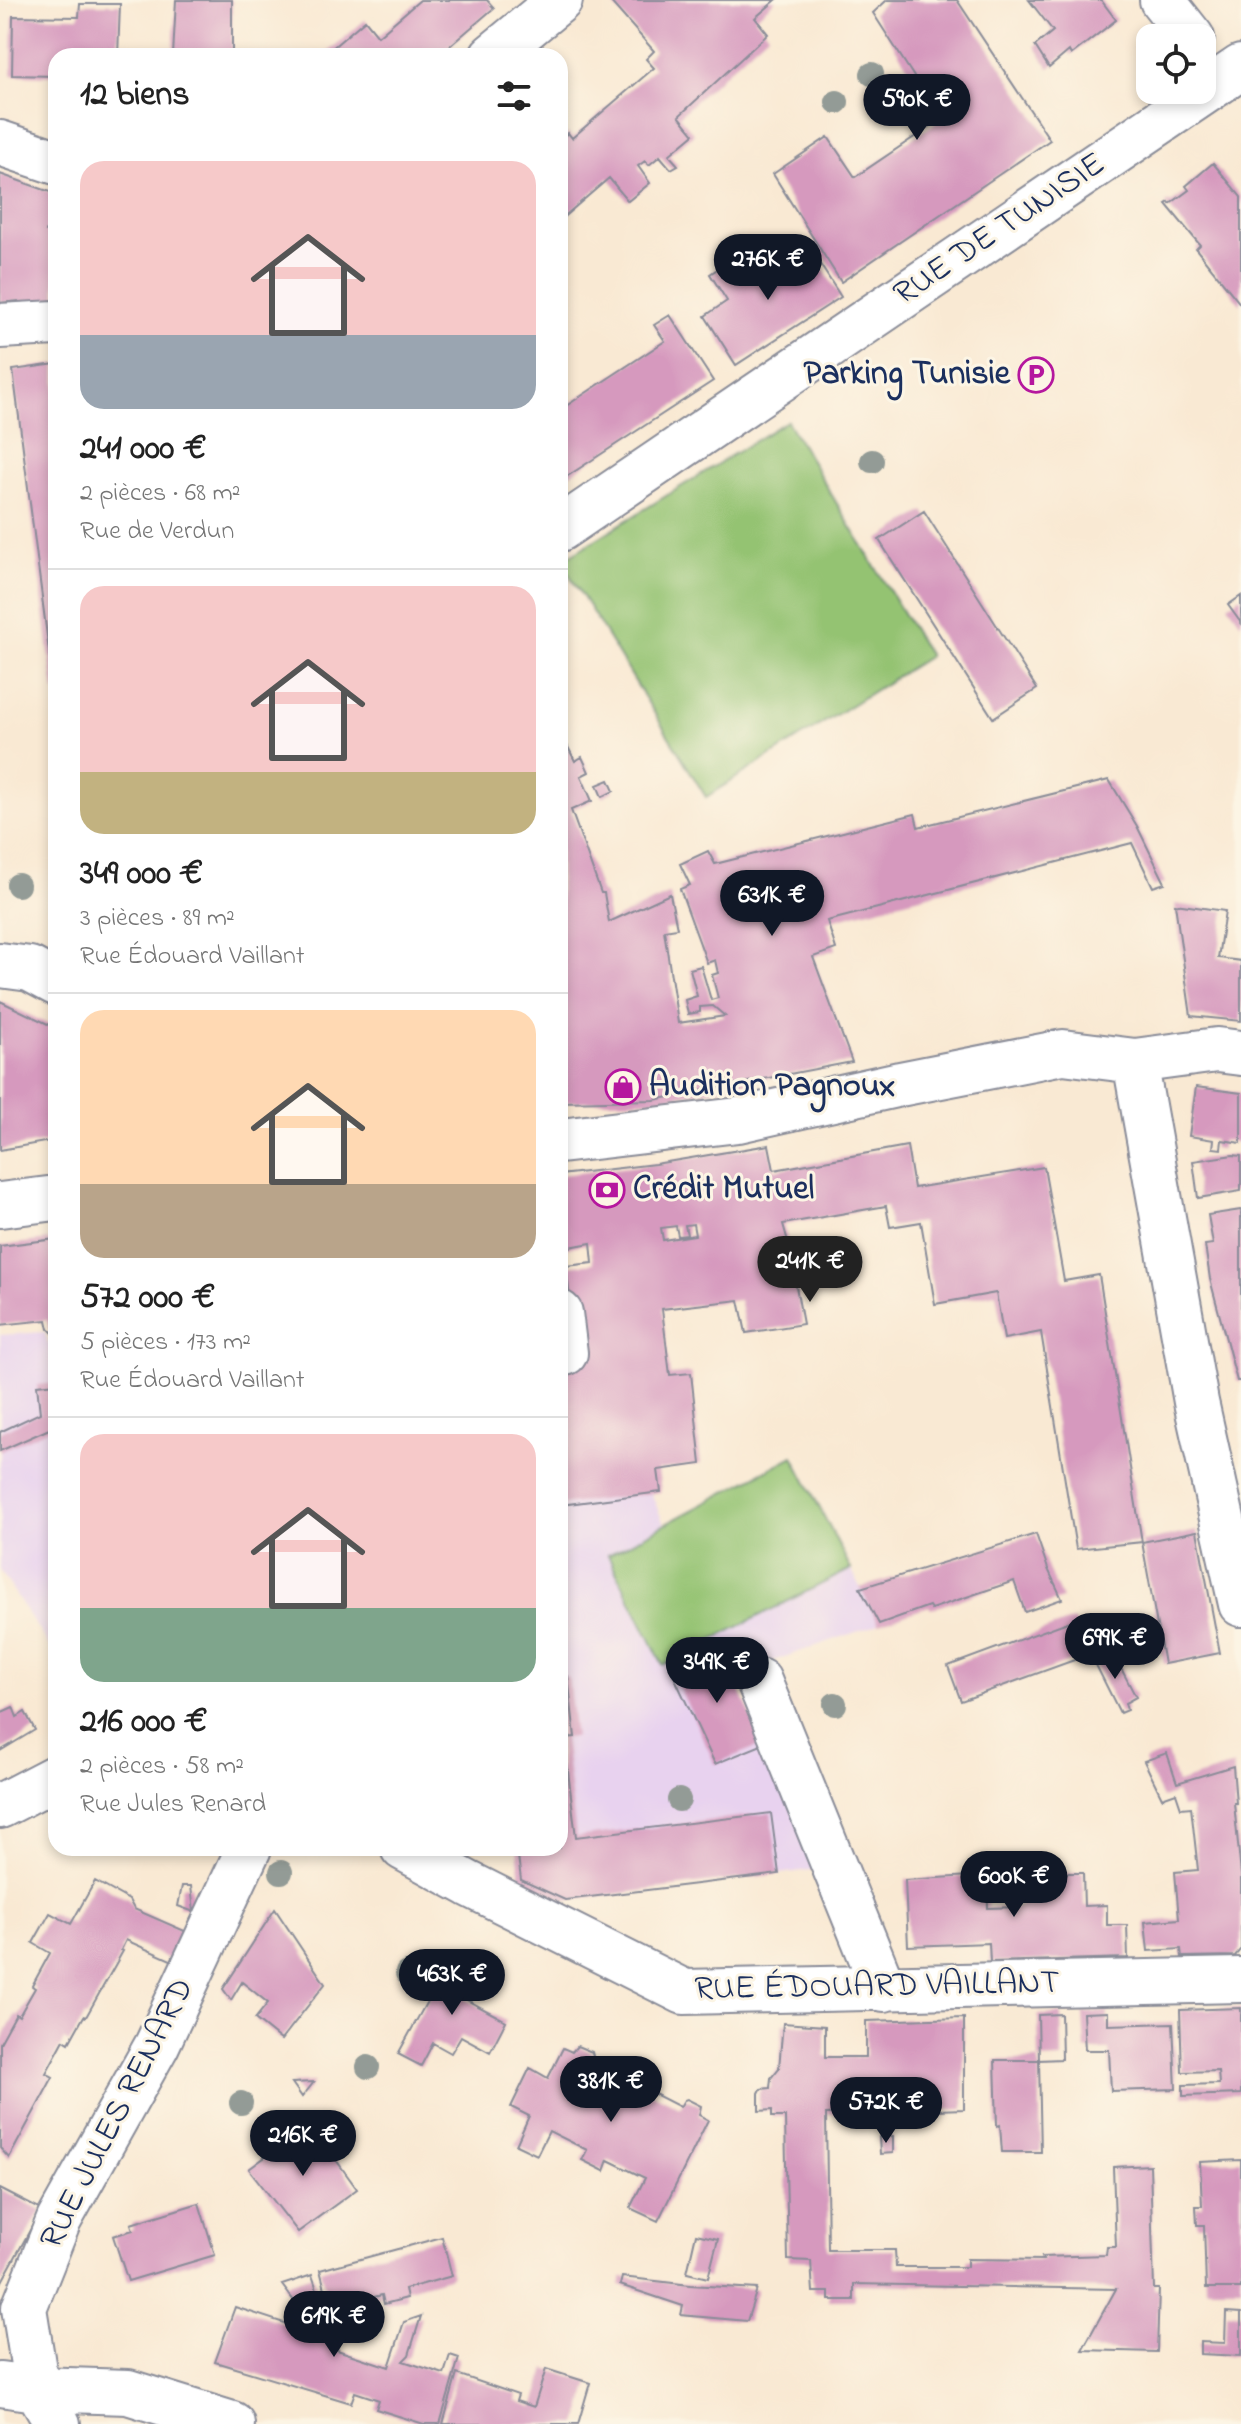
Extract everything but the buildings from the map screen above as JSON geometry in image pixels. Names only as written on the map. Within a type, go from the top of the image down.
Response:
[{"type":"street","points":[[502,48],[560,0]]},
{"type":"street","points":[[1162,0],[1181,24]]},
{"type":"street","name":"RUE DE TUNISIE","points":[[568,524],[1228,72]]},
{"type":"street","points":[[0,143],[48,159]]},
{"type":"street","points":[[0,326],[48,323]]},
{"type":"street","points":[[0,965],[30,969],[48,979]]},
{"type":"street","points":[[568,1140],[738,1120],[1063,1052],[1135,1061],[1217,1050],[1241,1053]]},
{"type":"street","points":[[1135,1061],[1196,1402],[1241,1604]]},
{"type":"street","points":[[0,1205],[48,1199]]},
{"type":"street","points":[[759,1681],[884,1989]]},
{"type":"street","points":[[0,1806],[48,1781]]},
{"type":"street","name":"RUE JULES RENARD","points":[[32,2405],[24,2308],[59,2220],[157,2045],[245,1856]]},
{"type":"street","name":"RUE ÉDOUARD VAILLANT","points":[[418,1856],[684,1992],[1241,1980]]},
{"type":"street","points":[[32,2405],[128,2392],[232,2424]]},
{"type":"shaded area","points":[[45,1332],[48,1344],[48,1645],[0,1570],[0,1335]]},
{"type":"shaded area","points":[[793,1456],[879,1624],[733,1675],[819,1869],[565,1900],[521,1880],[518,1856],[568,1856],[568,1504],[651,1493],[664,1524]]},
{"type":"green space","points":[[787,421],[929,656],[706,797],[568,572],[568,557]]},
{"type":"green space","points":[[793,1456],[851,1569],[663,1665],[608,1555]]},
{"type":"place","name":"Parking Tunisie","points":[[1036,375]]},
{"type":"place","name":"Audition Pagnoux","points":[[623,1087]]},
{"type":"place","name":"Crédit Mutuel","points":[[607,1190]]}]
